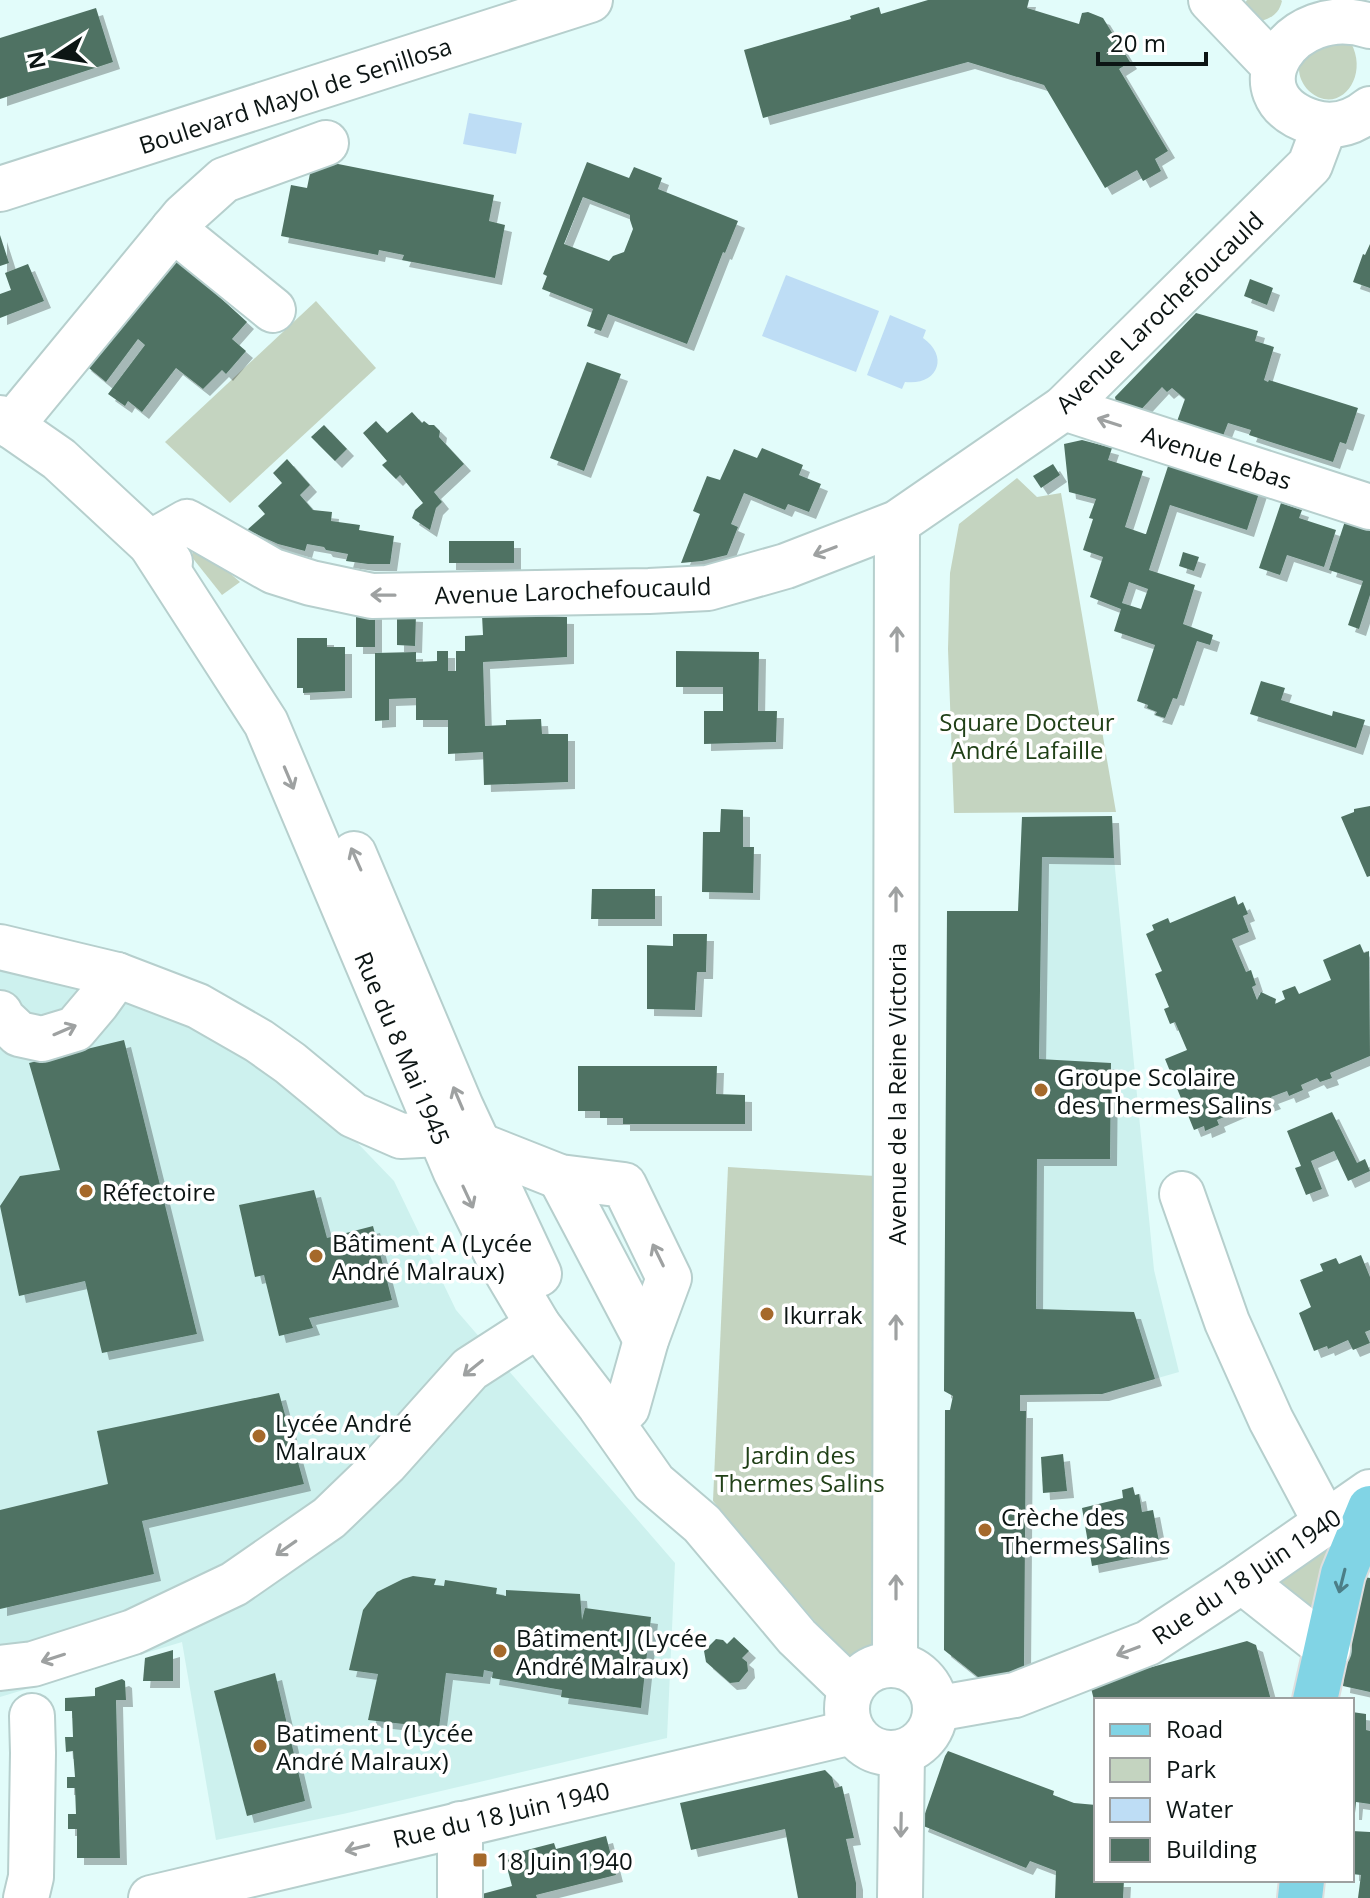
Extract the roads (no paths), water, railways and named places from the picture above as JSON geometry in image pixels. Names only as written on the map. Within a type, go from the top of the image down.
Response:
[{"type":"main road","points":[[1315,1698],[1343,1574],[1370,1508]]},
{"type":"street","name":"Boulevard Mayol de Senillosa","points":[[0,189],[590,0]]},
{"type":"street","points":[[1211,0],[1272,64]]},
{"type":"street","points":[[1370,26],[1358,17],[1316,5],[1283,34],[1272,64],[1274,82],[1281,98],[1293,112],[1308,121],[1325,125],[1342,124],[1370,109]]},
{"type":"street","name":"Avenue Larochefoucauld","points":[[150,543],[187,522],[273,571],[372,596],[708,588],[786,566],[897,523],[1064,408],[1310,165],[1325,125]]},
{"type":"street","points":[[6,422],[184,216],[224,180],[326,143]]},
{"type":"street","points":[[173,229],[273,310]]},
{"type":"street","name":"Avenue Lebas","points":[[1064,408],[1370,507]]},
{"type":"street","name":"Rue du 8 Mai 1945","points":[[6,422],[59,459],[221,611],[288,706],[459,1140],[479,1221],[538,1325],[654,1483],[702,1524],[797,1637],[852,1711]]},
{"type":"street","name":"Avenue de la Reine Victoria","points":[[895,1665],[897,523]]},
{"type":"street","points":[[0,947],[117,975],[198,1006],[259,1041],[353,1115],[401,1136],[459,1140],[560,1177],[624,1185],[669,1278],[646,1340],[627,1408]]},
{"type":"street","points":[[0,1013],[19,1034],[42,1039],[75,1029],[117,975]]},
{"type":"street","name":"Rue du 8 Mai 1945","points":[[459,1140],[551,1295],[627,1408],[674,1470],[702,1524]]},
{"type":"street","points":[[1182,1194],[1227,1322],[1271,1420],[1326,1523]]},
{"type":"street","points":[[0,1668],[33,1664],[133,1632],[234,1584],[329,1518],[385,1464],[470,1369],[538,1325]]},
{"type":"street","name":"Rue du 18 Juin 1940","points":[[935,1709],[1015,1695],[1148,1643],[1370,1492]]},
{"type":"street","points":[[1242,1581],[1328,1649]]},
{"type":"street","points":[[882,1665],[908,1668],[927,1684],[934,1696],[935,1709],[933,1723],[916,1747],[902,1753],[888,1754],[874,1751],[861,1743],[852,1711],[858,1678],[882,1665]]},
{"type":"street","name":"Rue du 18 Juin 1940","points":[[151,1898],[460,1824],[852,1711]]},
{"type":"street","points":[[26,1898],[31,1877],[32,1716]]},
{"type":"street","points":[[900,1898],[902,1753]]},
{"type":"street","points":[[460,1824],[460,1898]]},
{"type":"water","points":[[469,113],[522,123],[516,154],[463,144]]},
{"type":"water","points":[[786,275],[879,311],[856,372],[762,336]]},
{"type":"water","points":[[890,315],[926,330],[923,338],[936,353],[938,361],[932,375],[916,382],[905,382],[902,389],[867,375]]},
{"type":"place","name":"Groupe Scolaire des Thermes Salins","points":[[1041,1090]]},
{"type":"place","name":"Réfectoire","points":[[86,1191]]},
{"type":"place","name":"Bâtiment A (Lycée André Malraux)","points":[[316,1256]]},
{"type":"place","name":"Ikurrak","points":[[767,1314]]},
{"type":"place","name":"Lycée André Malraux","points":[[259,1436]]},
{"type":"place","name":"Crèche des Thermes Salins","points":[[985,1530]]},
{"type":"place","name":"Bâtiment J (Lycée André Malraux)","points":[[500,1651]]},
{"type":"place","name":"Batiment L (Lycée André Malraux)","points":[[260,1746]]},
{"type":"place","name":"18 Juin 1940","points":[[480,1860]]},
{"type":"park label","name":"Square Docteur André Lafaille","points":[[1027,735]]},
{"type":"park label","name":"Jardin des Thermes Salins","points":[[800,1468]]}]
